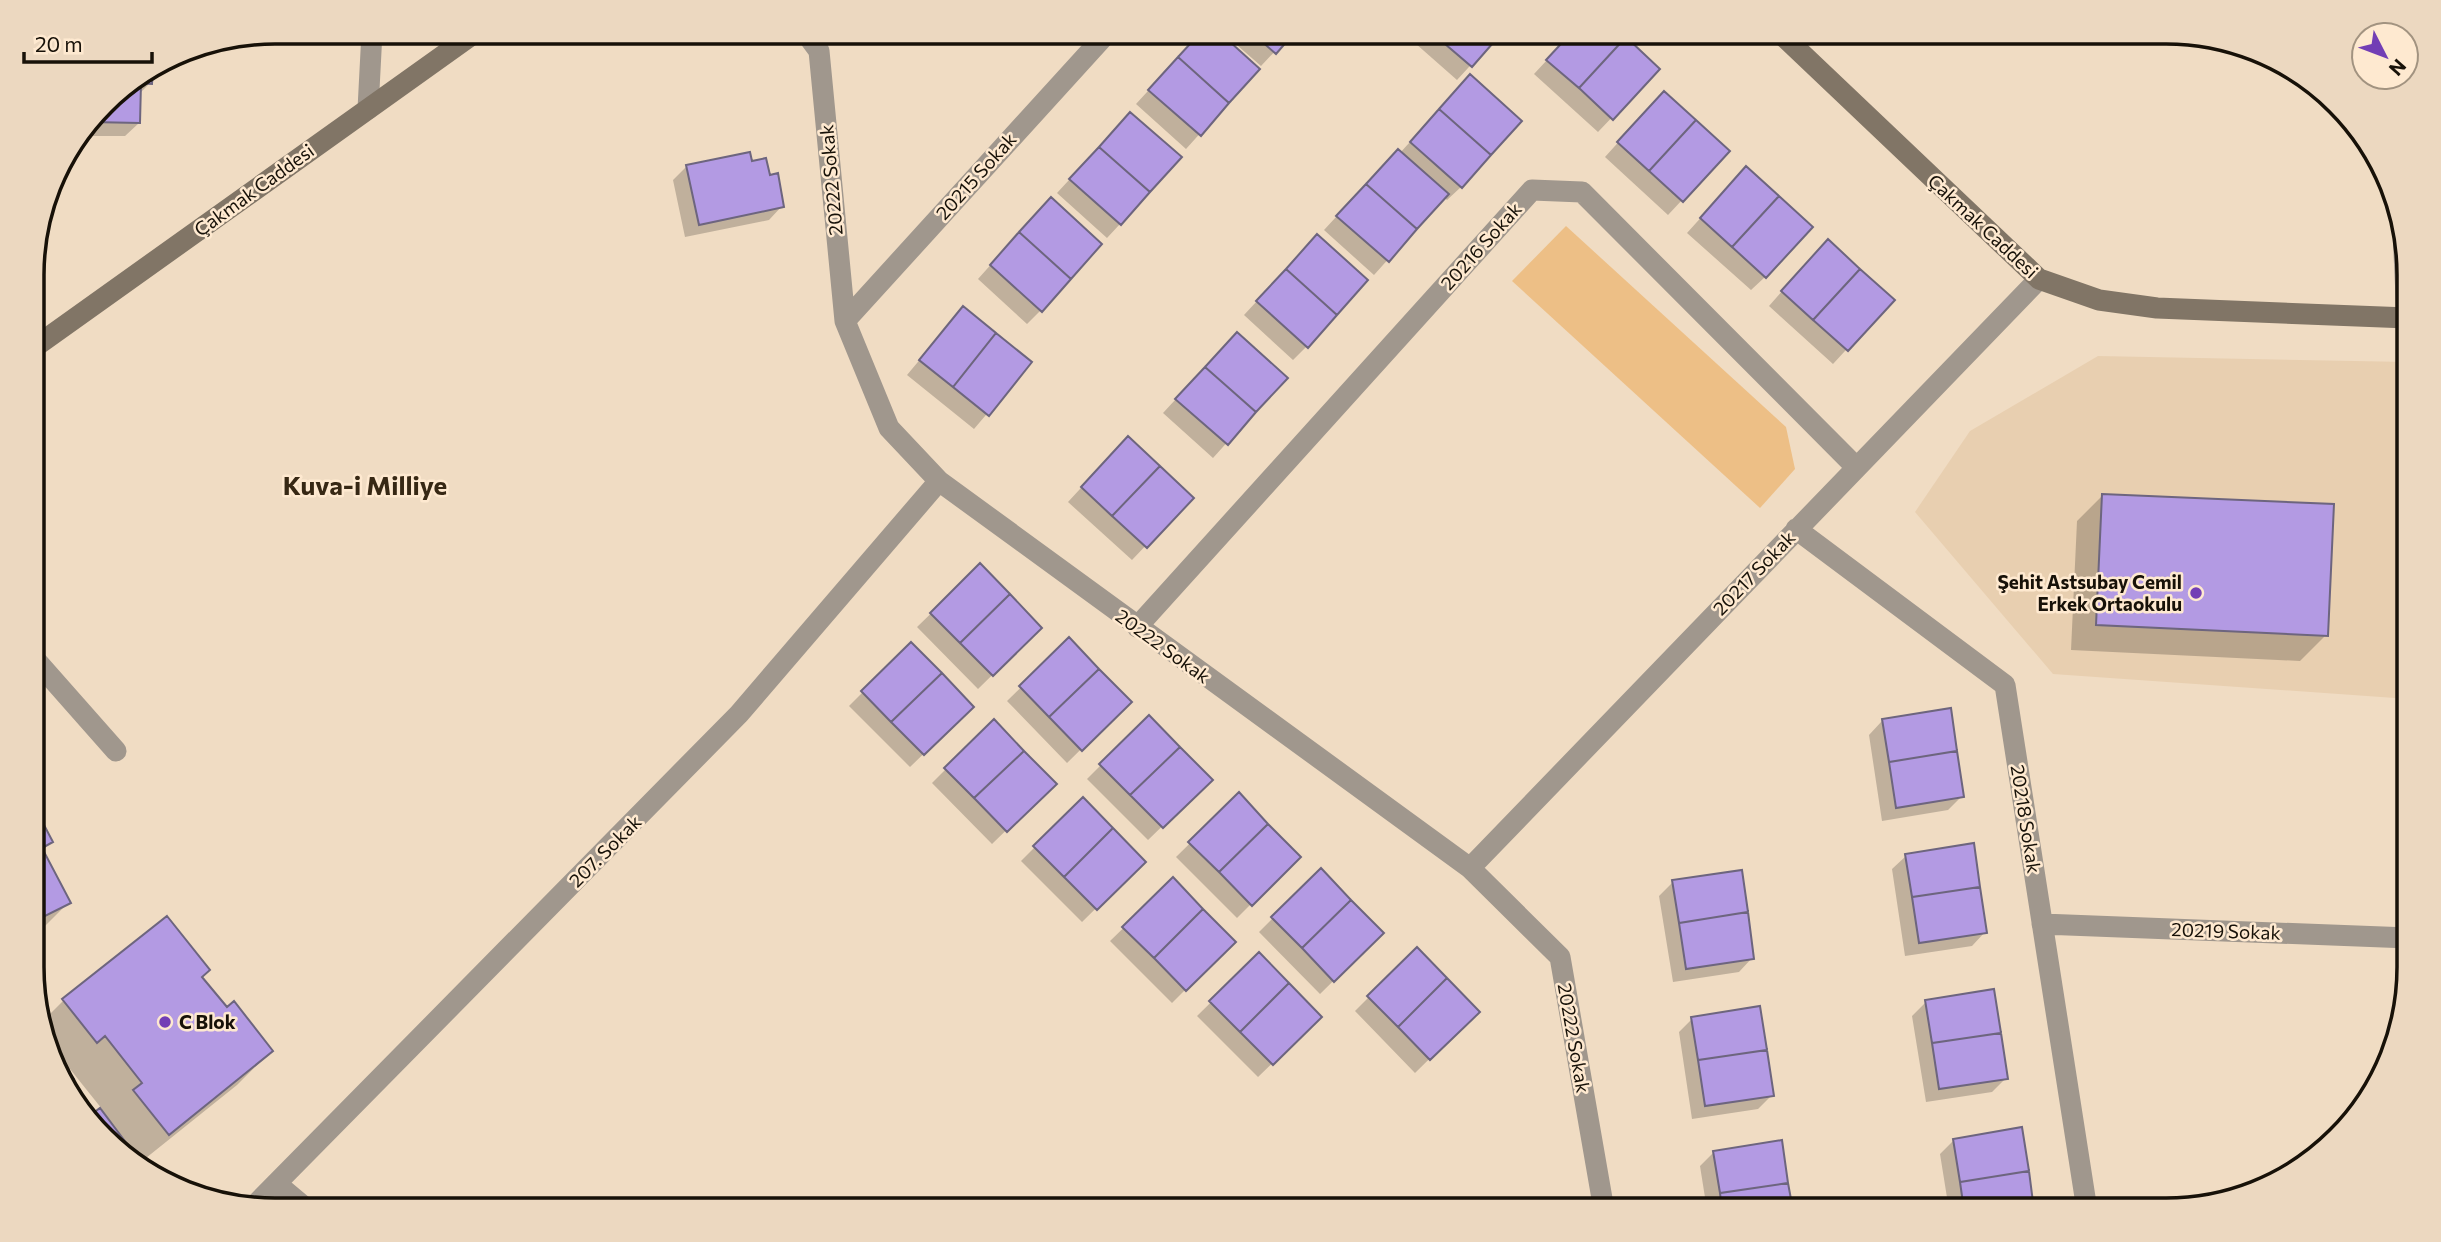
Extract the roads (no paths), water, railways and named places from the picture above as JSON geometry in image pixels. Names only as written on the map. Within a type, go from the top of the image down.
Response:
[{"type":"main road","name":"Çakmak Caddesi","points":[[44,339],[459,44]]},
{"type":"main road","name":"Çakmak Caddesi","points":[[1792,44],[2039,279],[2099,300],[2157,308],[2397,318]]},
{"type":"street","points":[[368,109],[371,44]]},
{"type":"street","name":"20222 Sokak","points":[[814,44],[819,51],[845,321],[889,428],[939,481],[1470,868],[1560,957],[1602,1198]]},
{"type":"street","name":"20215 Sokak","points":[[845,321],[1097,44]]},
{"type":"street","name":"20216 Sokak","points":[[1137,627],[1532,190],[1582,192],[1856,467]]},
{"type":"street","name":"20217 Sokak","points":[[1470,868],[2039,279]]},
{"type":"street","name":"207. Sokak","points":[[262,1198],[739,714],[939,481]]},
{"type":"street","name":"20218 Sokak","points":[[1796,529],[2005,685],[2085,1198]]},
{"type":"street","points":[[44,669],[116,751]]},
{"type":"street","name":"20219 Sokak","points":[[2042,924],[2397,937]]},
{"type":"street","points":[[277,1184],[294,1198]]},
{"type":"place","name":"Şehit Astsubay Cemil Erkek Ortaokulu","points":[[2196,593]]},
{"type":"place","name":"C Blok","points":[[165,1022]]},
{"type":"district","name":"Kuva-i̇ Milliye","points":[[365,486]]}]
